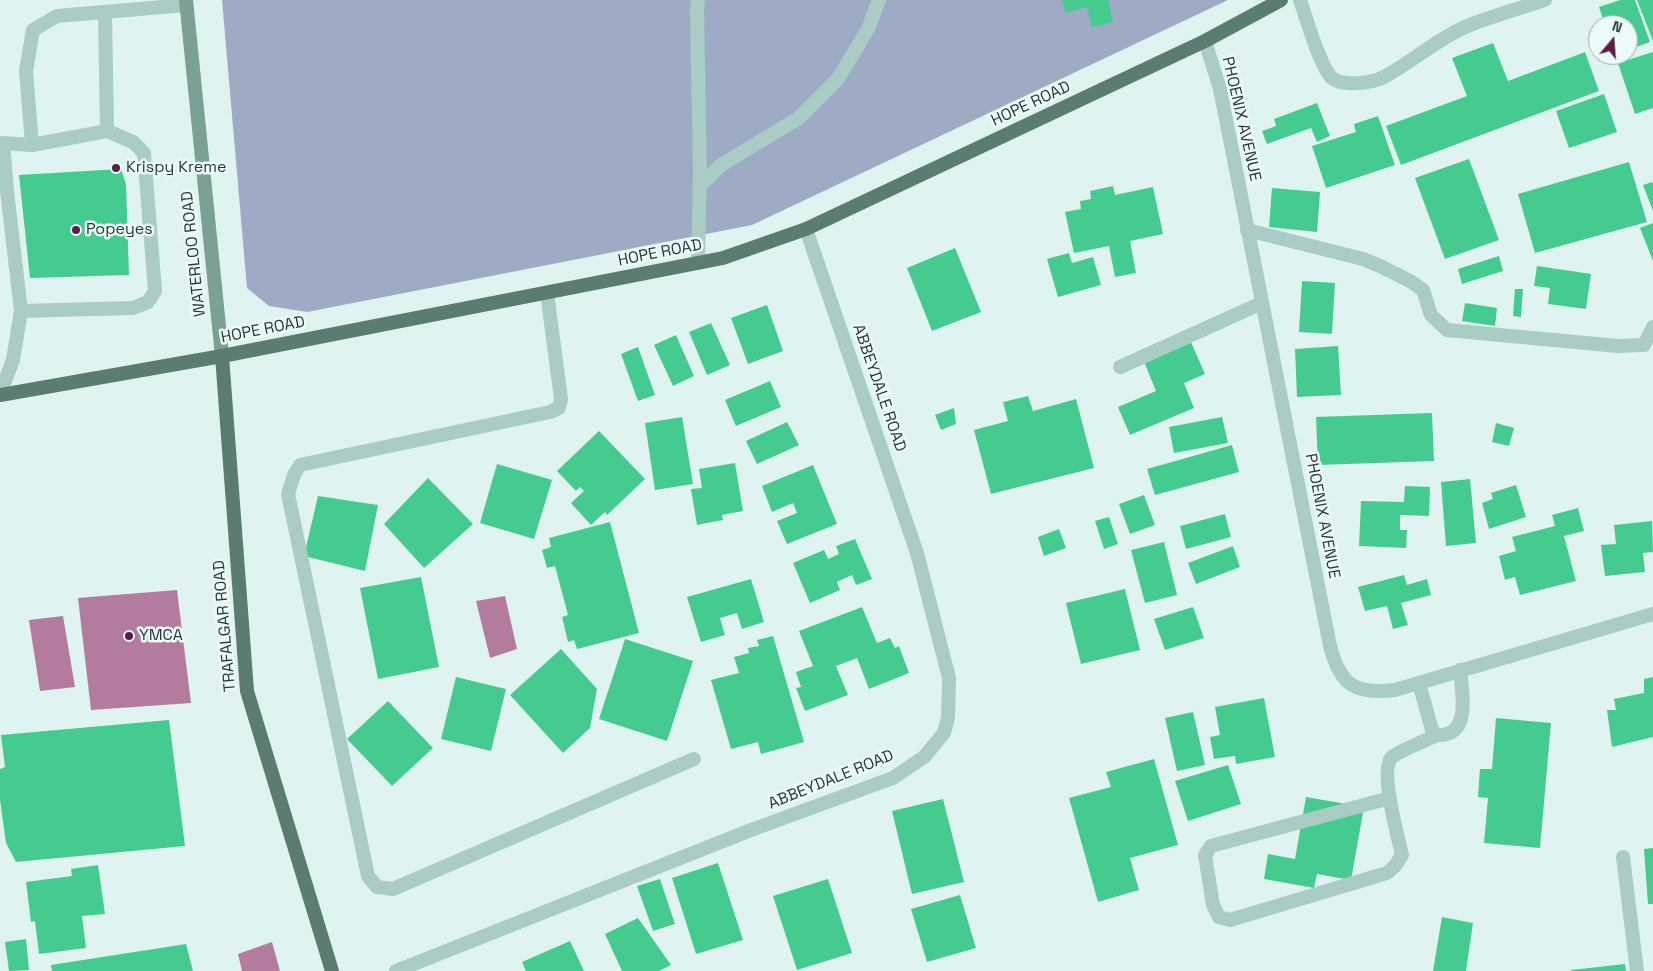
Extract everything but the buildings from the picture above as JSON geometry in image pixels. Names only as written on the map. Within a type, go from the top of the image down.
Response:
[{"type":"main road","name":"HOPE ROAD","points":[[0,394],[222,356],[723,258],[806,229],[1205,41],[1281,0]]},
{"type":"main road","name":"WATERLOO ROAD","points":[[186,2],[222,356]]},
{"type":"main road","name":"TRAFALGAR ROAD","points":[[222,356],[247,691],[332,971]]},
{"type":"street","points":[[698,0],[698,263]]},
{"type":"street","points":[[699,187],[721,166],[800,118],[838,79],[868,29],[879,0]]},
{"type":"street","points":[[1300,0],[1321,58],[1332,78],[1346,83],[1361,83],[1382,78],[1443,38],[1467,26],[1545,0]]},
{"type":"street","points":[[32,145],[26,71],[32,30],[57,16],[186,2]]},
{"type":"street","points":[[106,12],[107,131]]},
{"type":"street","name":"PHOENIX AVENUE","points":[[1205,41],[1220,89],[1334,660],[1339,673],[1362,690],[1386,691],[1653,614]]},
{"type":"street","points":[[0,394],[13,360],[21,311],[2,143],[32,145],[107,131],[133,142],[144,153],[155,291],[148,302],[133,308],[21,311]]},
{"type":"street","name":"ABBEYDALE ROAD","points":[[396,971],[751,830],[893,778],[924,757],[944,733],[948,718],[948,678],[917,553],[806,229]]},
{"type":"street","points":[[1247,230],[1363,259],[1410,281],[1423,290],[1431,315],[1447,330],[1618,346],[1644,345],[1653,327]]},
{"type":"street","points":[[547,292],[562,399],[559,408],[550,412],[300,465],[294,475],[288,494],[368,876],[377,887],[393,889],[694,759]]},
{"type":"street","points":[[1120,367],[1262,303]]},
{"type":"street","points":[[1390,798],[1211,846],[1205,855],[1213,905],[1219,917],[1230,920],[1387,873],[1395,866],[1402,855],[1390,798],[1387,765],[1392,757],[1437,735],[1445,735],[1456,729],[1461,719],[1463,704],[1460,670]]},
{"type":"street","points":[[1419,683],[1432,730],[1437,735]]},
{"type":"street","points":[[1623,857],[1637,971]]},
{"type":"shaded area","points":[[222,0],[1228,0],[752,225],[307,312],[269,306],[247,288]]},
{"type":"shaded area","points":[[177,590],[191,703],[91,710],[78,598]]},
{"type":"shaded area","points":[[505,596],[517,649],[490,658],[476,601]]},
{"type":"shaded area","points":[[63,616],[75,687],[40,691],[29,620]]},
{"type":"shaded area","points":[[272,942],[280,971],[242,971],[238,954]]},
{"type":"place","name":"Krispy Kreme","points":[[116,168]]},
{"type":"place","name":"Popeyes","points":[[76,230]]},
{"type":"place","name":"YMCA","points":[[129,636]]}]
